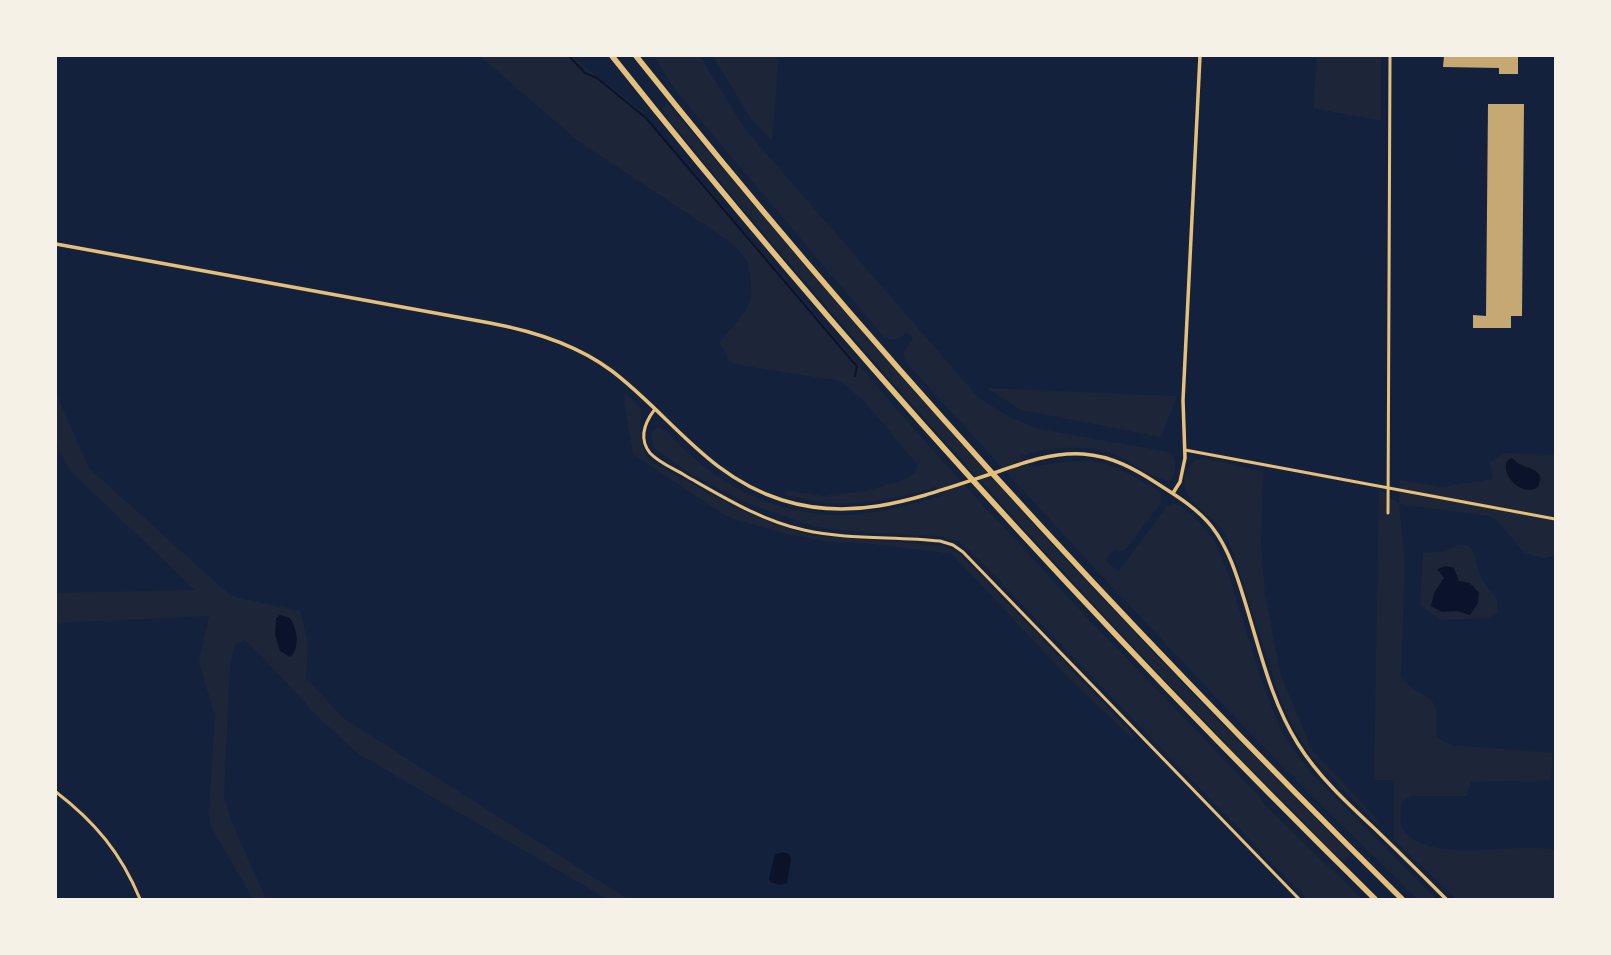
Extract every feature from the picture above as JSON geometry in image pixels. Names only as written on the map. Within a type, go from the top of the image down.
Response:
[{"type":"highway","points":[[612,56],[803,287],[979,486],[1193,716],[1375,899]]},
{"type":"highway","points":[[636,56],[817,273],[1013,496],[1180,674],[1402,899]]},
{"type":"street","points":[[1173,493],[1180,482],[1184,465],[1185,450],[1183,400],[1200,56]]},
{"type":"street","points":[[1388,513],[1390,56]]},
{"type":"street","points":[[56,244],[518,328],[564,344],[592,358],[623,380],[721,470],[752,488],[789,502],[817,508],[860,509],[893,504],[1049,456],[1069,454],[1107,458],[1131,467],[1173,493],[1207,521],[1227,550],[1276,699],[1287,725],[1305,756],[1333,788],[1446,899]]},
{"type":"street","points":[[655,409],[644,430],[645,443],[650,453],[667,465],[750,511],[803,530],[824,534],[940,541],[953,545],[963,552],[1299,899]]},
{"type":"street","points":[[1185,450],[1388,486],[1555,519]]},
{"type":"street","points":[[56,792],[93,823],[108,840],[122,862],[140,899]]},
{"type":"shaded area","points":[[480,56],[573,56],[643,112],[893,405],[958,478],[1081,611],[1259,796],[1264,804],[1362,899],[1307,899],[976,557],[959,542],[940,536],[854,532],[812,526],[745,502],[686,471],[655,449],[651,438],[652,432],[658,427],[664,430],[703,466],[733,486],[768,502],[805,512],[824,515],[872,513],[914,504],[944,495],[936,487],[882,500],[840,504],[826,503],[784,495],[785,490],[823,496],[865,491],[901,481],[914,474],[918,465],[864,401],[840,381],[739,365],[728,361],[724,349],[719,343],[744,313],[750,301],[751,284],[748,262],[733,244],[578,141]]},
{"type":"shaded area","points":[[654,56],[700,56],[745,129],[978,397],[1007,416],[1039,429],[1169,452],[1172,455],[1175,465],[1174,474],[1171,481],[1158,478],[1145,472],[1122,458],[1097,450],[1084,448],[1059,448],[1020,456],[1031,467],[1072,461],[1104,464],[1125,472],[1158,490],[1162,498],[1161,503],[1126,549],[1120,552],[1115,550],[1109,554],[1106,562],[1119,571],[1167,506],[1175,504],[1180,505],[1199,522],[1215,542],[1228,573],[1260,677],[1282,733],[1309,771],[1436,899],[1417,899],[1296,780],[1293,775],[1287,771],[1095,568],[906,362],[903,352],[913,339],[907,332],[894,340],[884,337],[674,88]]},
{"type":"shaded area","points":[[713,56],[779,56],[772,140],[751,119]]},
{"type":"shaded area","points":[[1317,56],[1381,56],[1381,121],[1313,108]]},
{"type":"shaded area","points":[[667,103],[871,342],[1055,548],[1185,686],[1348,851],[1350,855],[1345,861],[1334,854],[1230,748],[1136,650],[999,502],[799,275],[669,120],[663,108]]},
{"type":"shaded area","points":[[987,388],[1177,396],[1161,437],[1021,410]]},
{"type":"shaded area","points":[[56,393],[89,468],[231,596],[300,611],[308,643],[306,678],[343,718],[628,899],[607,899],[357,753],[318,717],[259,653],[244,640],[235,645],[230,665],[224,796],[231,820],[266,899],[253,899],[211,827],[209,811],[215,716],[199,662],[209,616],[56,623],[56,593],[195,590],[70,471],[56,443]]},
{"type":"shaded area","points":[[626,394],[642,409],[640,423],[641,436],[646,454],[650,461],[731,505],[774,524],[795,531],[818,536],[944,546],[960,554],[1134,735],[1131,738],[1062,671],[952,554],[872,544],[832,542],[790,535],[728,517],[633,454],[624,400]]},
{"type":"shaded area","points":[[1503,453],[1555,455],[1555,556],[1544,558],[1524,553],[1499,522],[1489,516],[1399,504],[1400,480],[1441,487],[1493,479],[1490,463]]},
{"type":"shaded area","points":[[1511,458],[1519,464],[1538,473],[1540,481],[1538,487],[1532,490],[1526,490],[1520,488],[1510,479],[1506,467],[1507,461]]},
{"type":"shaded area","points":[[1207,459],[1263,471],[1261,545],[1265,594],[1280,673],[1312,750],[1374,816],[1379,826],[1310,755],[1293,727],[1281,700],[1233,552],[1222,530],[1215,521],[1198,506],[1186,490],[1184,481],[1187,471],[1195,460]]},
{"type":"shaded area","points":[[1379,489],[1399,504],[1405,562],[1401,676],[1409,685],[1425,695],[1433,703],[1436,714],[1437,738],[1451,745],[1553,753],[1550,780],[1471,782],[1467,796],[1411,796],[1402,802],[1401,823],[1403,829],[1415,840],[1431,847],[1452,850],[1539,848],[1555,850],[1555,899],[1456,899],[1394,840],[1394,780],[1374,780]]},
{"type":"shaded area","points":[[1458,545],[1468,545],[1473,551],[1481,578],[1497,599],[1498,614],[1487,618],[1440,620],[1420,605],[1423,553],[1445,551]]},
{"type":"shaded area","points":[[1446,566],[1454,568],[1459,581],[1470,583],[1479,593],[1478,603],[1470,615],[1457,611],[1442,612],[1431,606],[1434,593],[1444,578],[1437,569]]},
{"type":"shaded area","points":[[280,615],[290,618],[296,633],[296,648],[290,657],[280,651],[275,635],[276,618]]},
{"type":"shaded area","points":[[783,852],[789,854],[791,859],[787,883],[780,885],[770,882],[769,878],[775,854]]},
{"type":"building","points":[[1444,56],[1518,56],[1518,74],[1499,74],[1499,68],[1443,67]]},
{"type":"building","points":[[1488,104],[1524,104],[1522,316],[1511,316],[1511,328],[1473,328],[1473,315],[1486,316]]},
{"type":"waterway","points":[[569,56],[585,73],[597,78],[646,118],[857,366],[855,376]]}]
